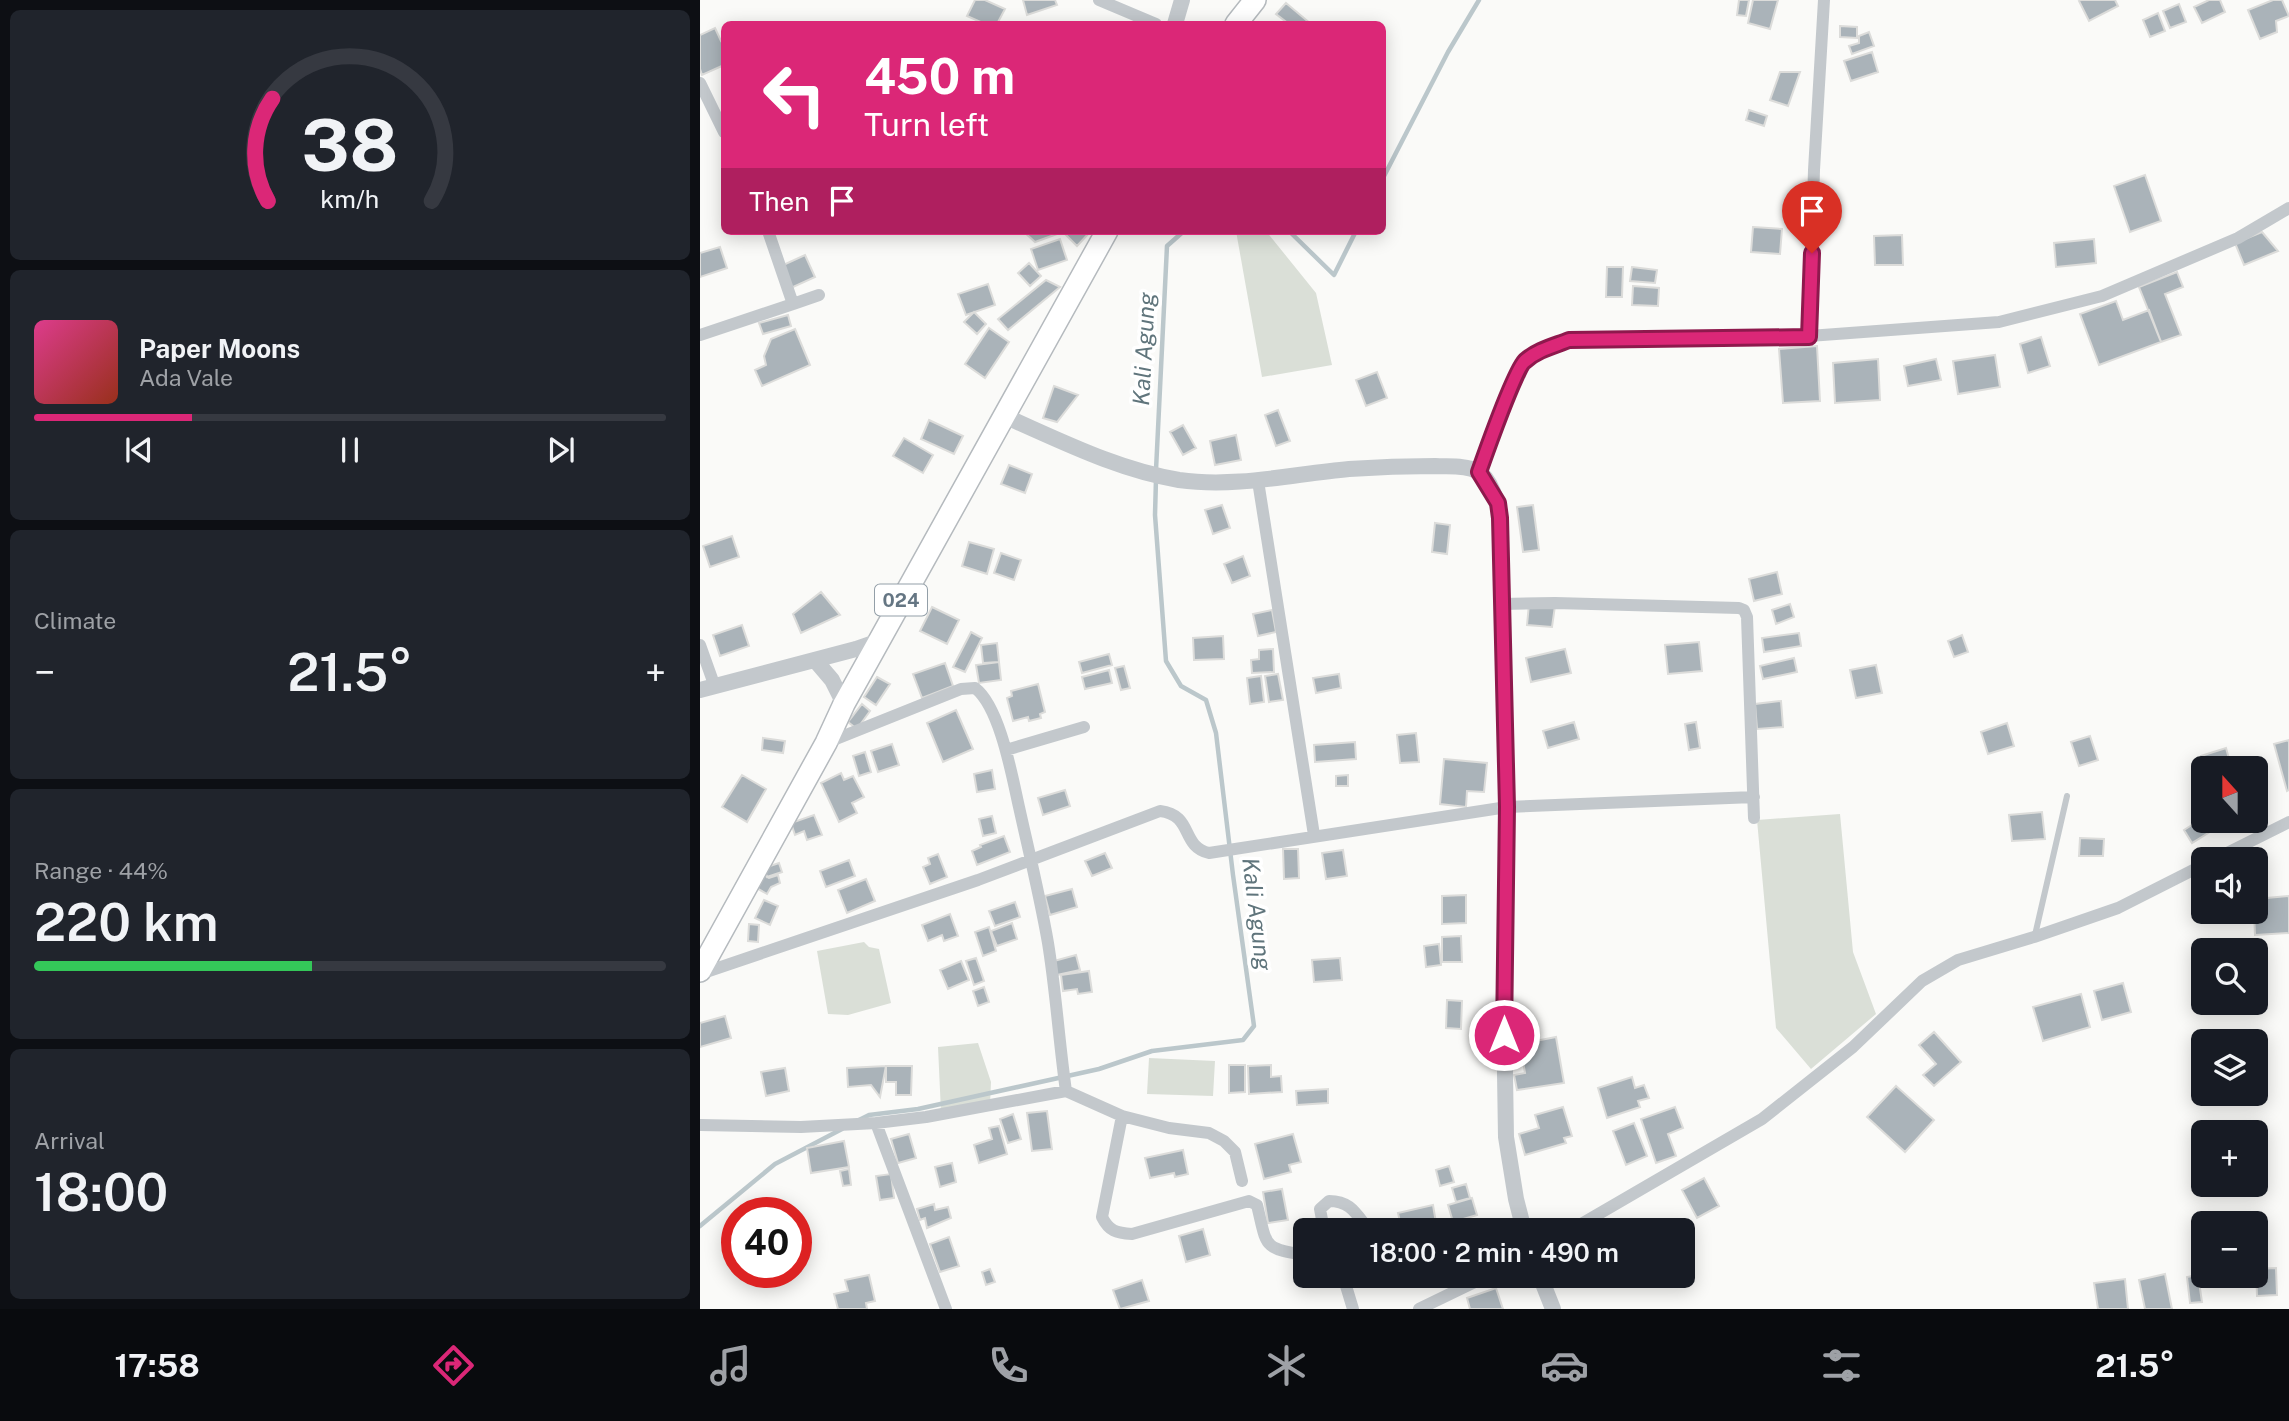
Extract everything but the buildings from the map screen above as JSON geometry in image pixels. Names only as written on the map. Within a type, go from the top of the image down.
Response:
[{"type":"main road","points":[[1238,21],[1255,0]]},
{"type":"main road","name":"024","points":[[702,963],[1105,235]]},
{"type":"street","points":[[1099,0],[1149,21]]},
{"type":"street","points":[[1176,21],[1182,0]]},
{"type":"street","points":[[1809,337],[1814,170],[1824,0]]},
{"type":"street","points":[[700,83],[721,126]]},
{"type":"street","points":[[1479,472],[1522,362],[1569,340],[1809,337],[1999,322],[2102,296],[2238,238],[2289,208]]},
{"type":"street","points":[[769,235],[793,304]]},
{"type":"street","points":[[700,335],[819,295]]},
{"type":"street","points":[[1004,416],[1097,457],[1166,477],[1210,482],[1258,481],[1349,469],[1418,466],[1461,467],[1479,472],[1498,503],[1500,518],[1507,807],[1504,996],[1506,1137],[1521,1218]]},
{"type":"street","points":[[1258,481],[1314,835]]},
{"type":"street","points":[[1502,604],[1555,603],[1744,610],[1747,617],[1754,818]]},
{"type":"street","points":[[700,645],[707,689],[879,641]]},
{"type":"street","points":[[815,660],[832,680],[844,704]]},
{"type":"street","points":[[826,743],[961,690],[975,688],[981,693],[1006,750],[1031,859],[1048,944],[1066,1088]]},
{"type":"street","points":[[1006,750],[1084,727]]},
{"type":"street","points":[[702,963],[978,880],[1160,811],[1173,813],[1181,821],[1195,846],[1200,851],[1209,853],[1507,807],[1754,797]]},
{"type":"street","points":[[2239,847],[2289,822]]},
{"type":"street","points":[[1592,1218],[1762,1119],[1853,1047],[1922,981],[1958,960],[2118,908],[2191,871]]},
{"type":"street","points":[[700,1125],[802,1127],[872,1123],[926,1117],[1066,1088],[1122,1116],[1169,1128],[1209,1133],[1224,1141],[1235,1152],[1242,1181]]},
{"type":"street","points":[[1122,1116],[1102,1217],[1107,1228],[1117,1233],[1132,1234],[1249,1201],[1257,1205],[1270,1247],[1293,1252]]},
{"type":"street","points":[[872,1123],[946,1309]]},
{"type":"street","points":[[1322,1218],[1320,1209],[1329,1201],[1343,1201],[1360,1218]]},
{"type":"street","points":[[1347,1288],[1353,1309]]},
{"type":"street","points":[[1419,1309],[1463,1288]]},
{"type":"street","points":[[1545,1288],[1553,1309]]},
{"type":"lane","points":[[2034,937],[2067,796]]},
{"type":"shaded area","points":[[1237,235],[1269,235],[1316,293],[1332,365],[1262,377]]},
{"type":"shaded area","points":[[1840,814],[1853,952],[1876,1014],[1811,1069],[1776,1028],[1757,820]]},
{"type":"shaded area","points":[[864,942],[869,947],[879,949],[891,1003],[848,1015],[828,1014],[817,951]]},
{"type":"shaded area","points":[[978,1043],[991,1082],[990,1105],[941,1112],[938,1047]]},
{"type":"shaded area","points":[[1149,1058],[1215,1061],[1213,1096],[1147,1094]]},
{"type":"waterway","name":"Kali Agung","points":[[1386,172],[1448,52],[1479,0]]},
{"type":"waterway","name":"Kali Agung","points":[[1156,470],[1167,246],[1179,235]]},
{"type":"waterway","name":"Kali Agung","points":[[1293,235],[1334,275],[1354,235]]},
{"type":"waterway","name":"Kali Agung","points":[[859,1120],[869,1115],[918,1109],[1099,1069],[1152,1051],[1243,1040],[1254,1026],[1216,733],[1206,700],[1181,686],[1166,661],[1155,515],[1156,479]]},
{"type":"waterway","name":"Kali Agung","points":[[700,1226],[775,1164],[842,1129]]},
{"type":"route","points":[[1504,1035],[1507,807],[1500,518],[1498,503],[1479,472],[1487,450],[1522,362],[1569,340],[1809,337],[1812,253]]}]
